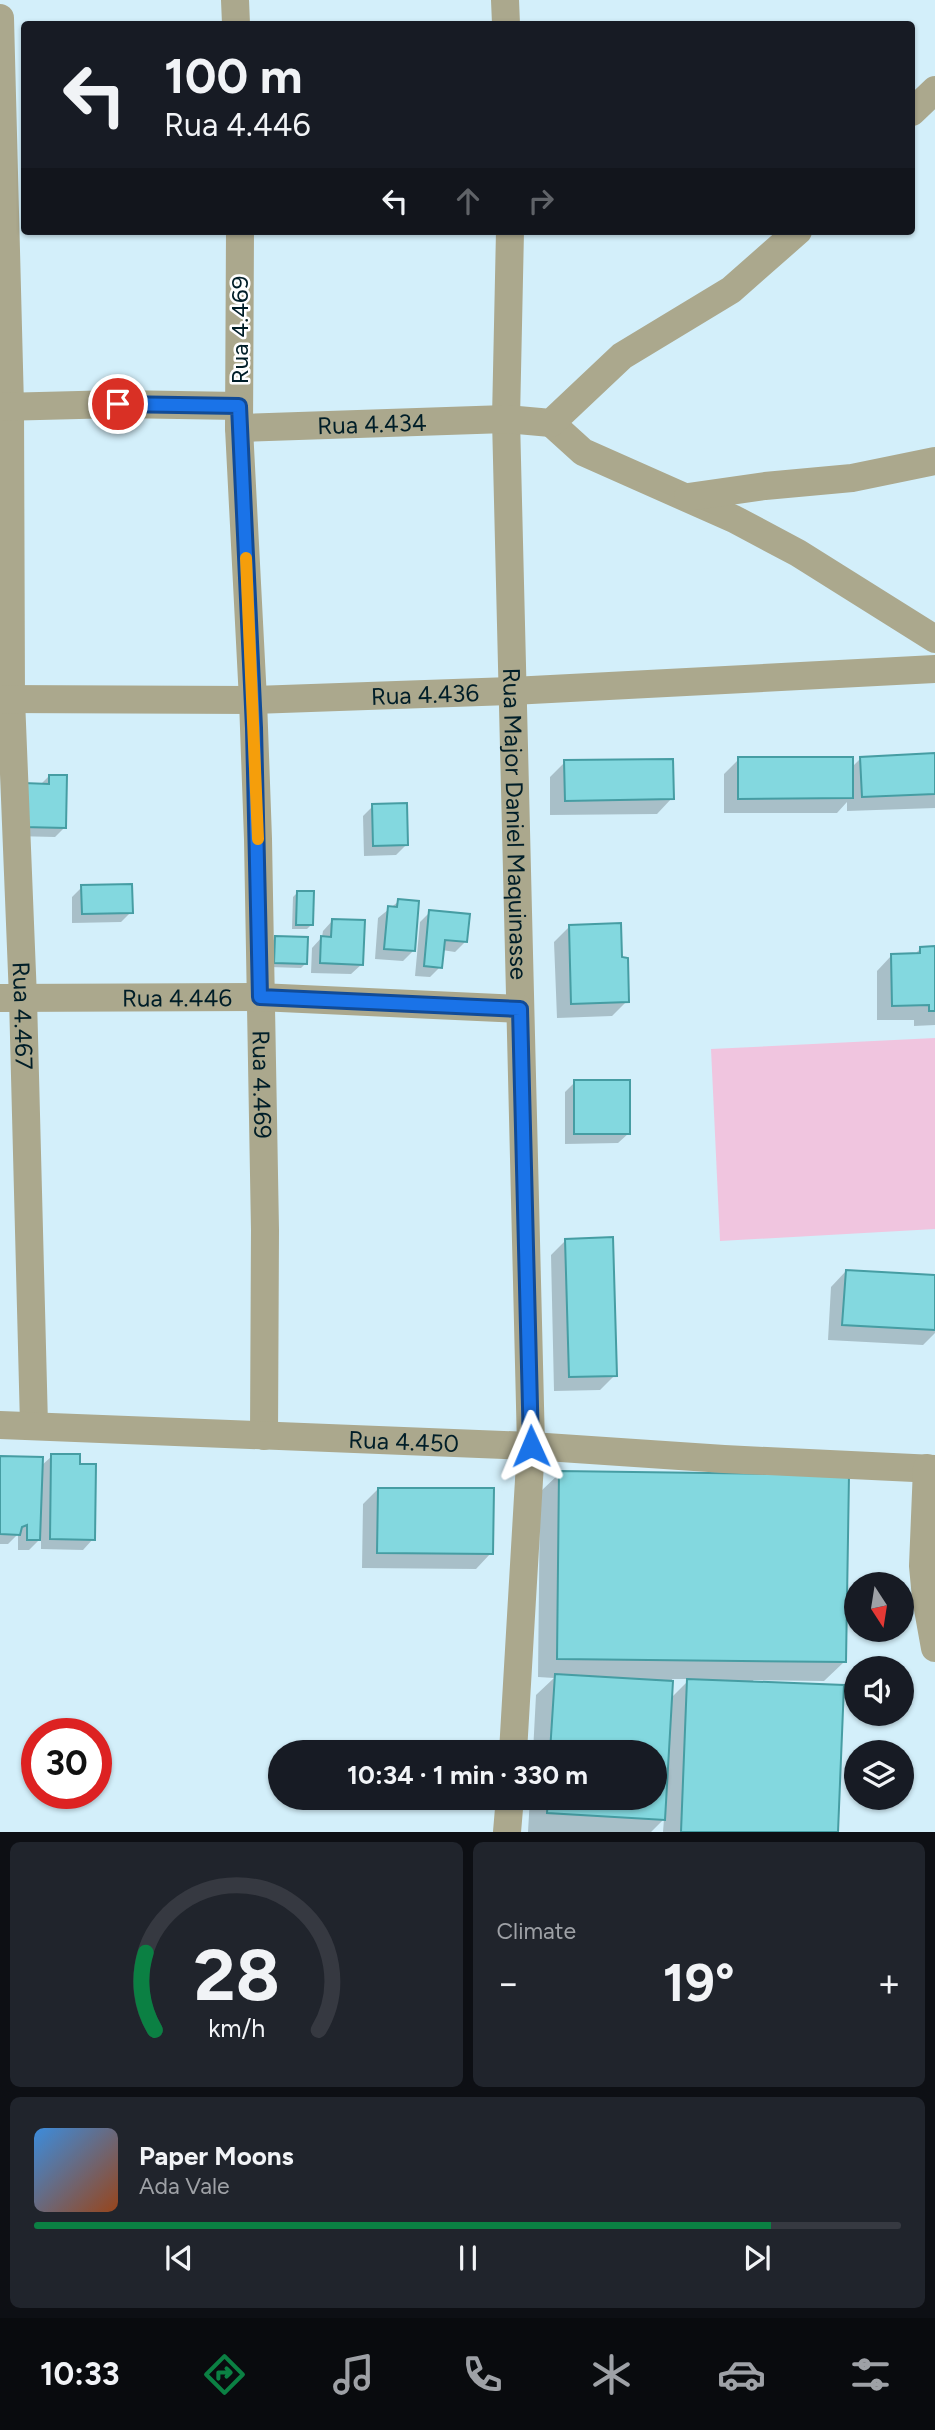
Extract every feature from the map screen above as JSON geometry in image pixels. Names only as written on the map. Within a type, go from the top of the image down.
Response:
[{"type":"street","points":[[236,0],[236,21]]},
{"type":"street","points":[[505,0],[506,21]]},
{"type":"street","name":"Rua 4.467","points":[[0,18],[9,152],[5,406],[11,998],[34,1425]]},
{"type":"street","points":[[915,109],[935,90]]},
{"type":"street","name":"Rua 4.469","points":[[240,235],[239,417],[258,839],[265,1230],[264,1436]]},
{"type":"street","name":"Rua Major Daniel Maquinasse","points":[[510,235],[506,419],[531,1446],[514,1740]]},
{"type":"street","points":[[793,235],[731,290],[622,356],[551,423],[583,453],[688,497],[798,553],[935,639]]},
{"type":"street","name":"Rua 4.434","points":[[5,406],[118,404],[239,417],[506,419],[551,423]]},
{"type":"street","points":[[688,497],[852,478],[935,461]]},
{"type":"street","name":"Rua 4.436","points":[[6,699],[253,700],[512,691],[935,669]]},
{"type":"street","name":"Rua 4.446","points":[[11,998],[260,997],[520,1009]]},
{"type":"street","name":"Rua 4.450","points":[[0,1425],[531,1446],[931,1469]]},
{"type":"street","points":[[931,1469],[923,1566],[935,1648]]},
{"type":"street","points":[[507,1832],[509,1810]]},
{"type":"shaded area","points":[[935,1038],[935,1229],[720,1241],[711,1049]]},
{"type":"building","points":[[935,753],[935,794],[862,797],[860,757]]},
{"type":"building","points":[[738,757],[853,757],[853,798],[738,799]]},
{"type":"building","points":[[673,759],[674,799],[565,801],[564,760]]},
{"type":"building","points":[[49,775],[67,775],[66,828],[23,827],[24,783],[49,784]]},
{"type":"building","points":[[407,803],[408,845],[373,846],[372,804]]},
{"type":"building","points":[[132,884],[133,913],[82,914],[81,885]]},
{"type":"building","points":[[297,891],[314,891],[313,925],[296,925]]},
{"type":"building","points":[[398,899],[419,901],[415,951],[384,949],[388,906],[397,907]]},
{"type":"building","points":[[429,910],[470,914],[467,942],[445,940],[442,968],[424,966]]},
{"type":"building","points":[[332,919],[365,920],[363,965],[320,963],[321,936],[331,937]]},
{"type":"building","points":[[621,923],[622,957],[628,958],[629,1002],[571,1004],[569,925]]},
{"type":"building","points":[[275,936],[308,937],[307,964],[274,963]]},
{"type":"building","points":[[935,946],[935,1011],[929,1011],[929,1005],[892,1006],[891,954],[920,953],[920,947]]},
{"type":"building","points":[[574,1080],[630,1080],[630,1134],[574,1134]]},
{"type":"building","points":[[613,1237],[617,1376],[569,1377],[565,1239]]},
{"type":"building","points":[[846,1270],[935,1275],[935,1330],[842,1325]]},
{"type":"building","points":[[51,1454],[80,1454],[80,1464],[96,1464],[95,1540],[50,1539]]},
{"type":"building","points":[[0,1456],[43,1457],[40,1540],[27,1540],[27,1525],[22,1527],[20,1535],[0,1534]]},
{"type":"building","points":[[559,1471],[849,1475],[847,1572],[844,1572],[844,1642],[846,1642],[844,1662],[557,1659]]},
{"type":"building","points":[[378,1488],[494,1488],[493,1554],[377,1553]]},
{"type":"building","points":[[555,1674],[673,1681],[667,1785],[667,1740],[551,1740]]},
{"type":"building","points":[[687,1679],[844,1685],[838,1832],[681,1832]]},
{"type":"building","points":[[547,1810],[666,1810],[665,1820],[547,1813]]},
{"type":"slow traffic","points":[[246,558],[258,839]]},
{"type":"route","points":[[118,404],[239,406],[258,839],[260,997],[520,1009],[531,1446]]}]
